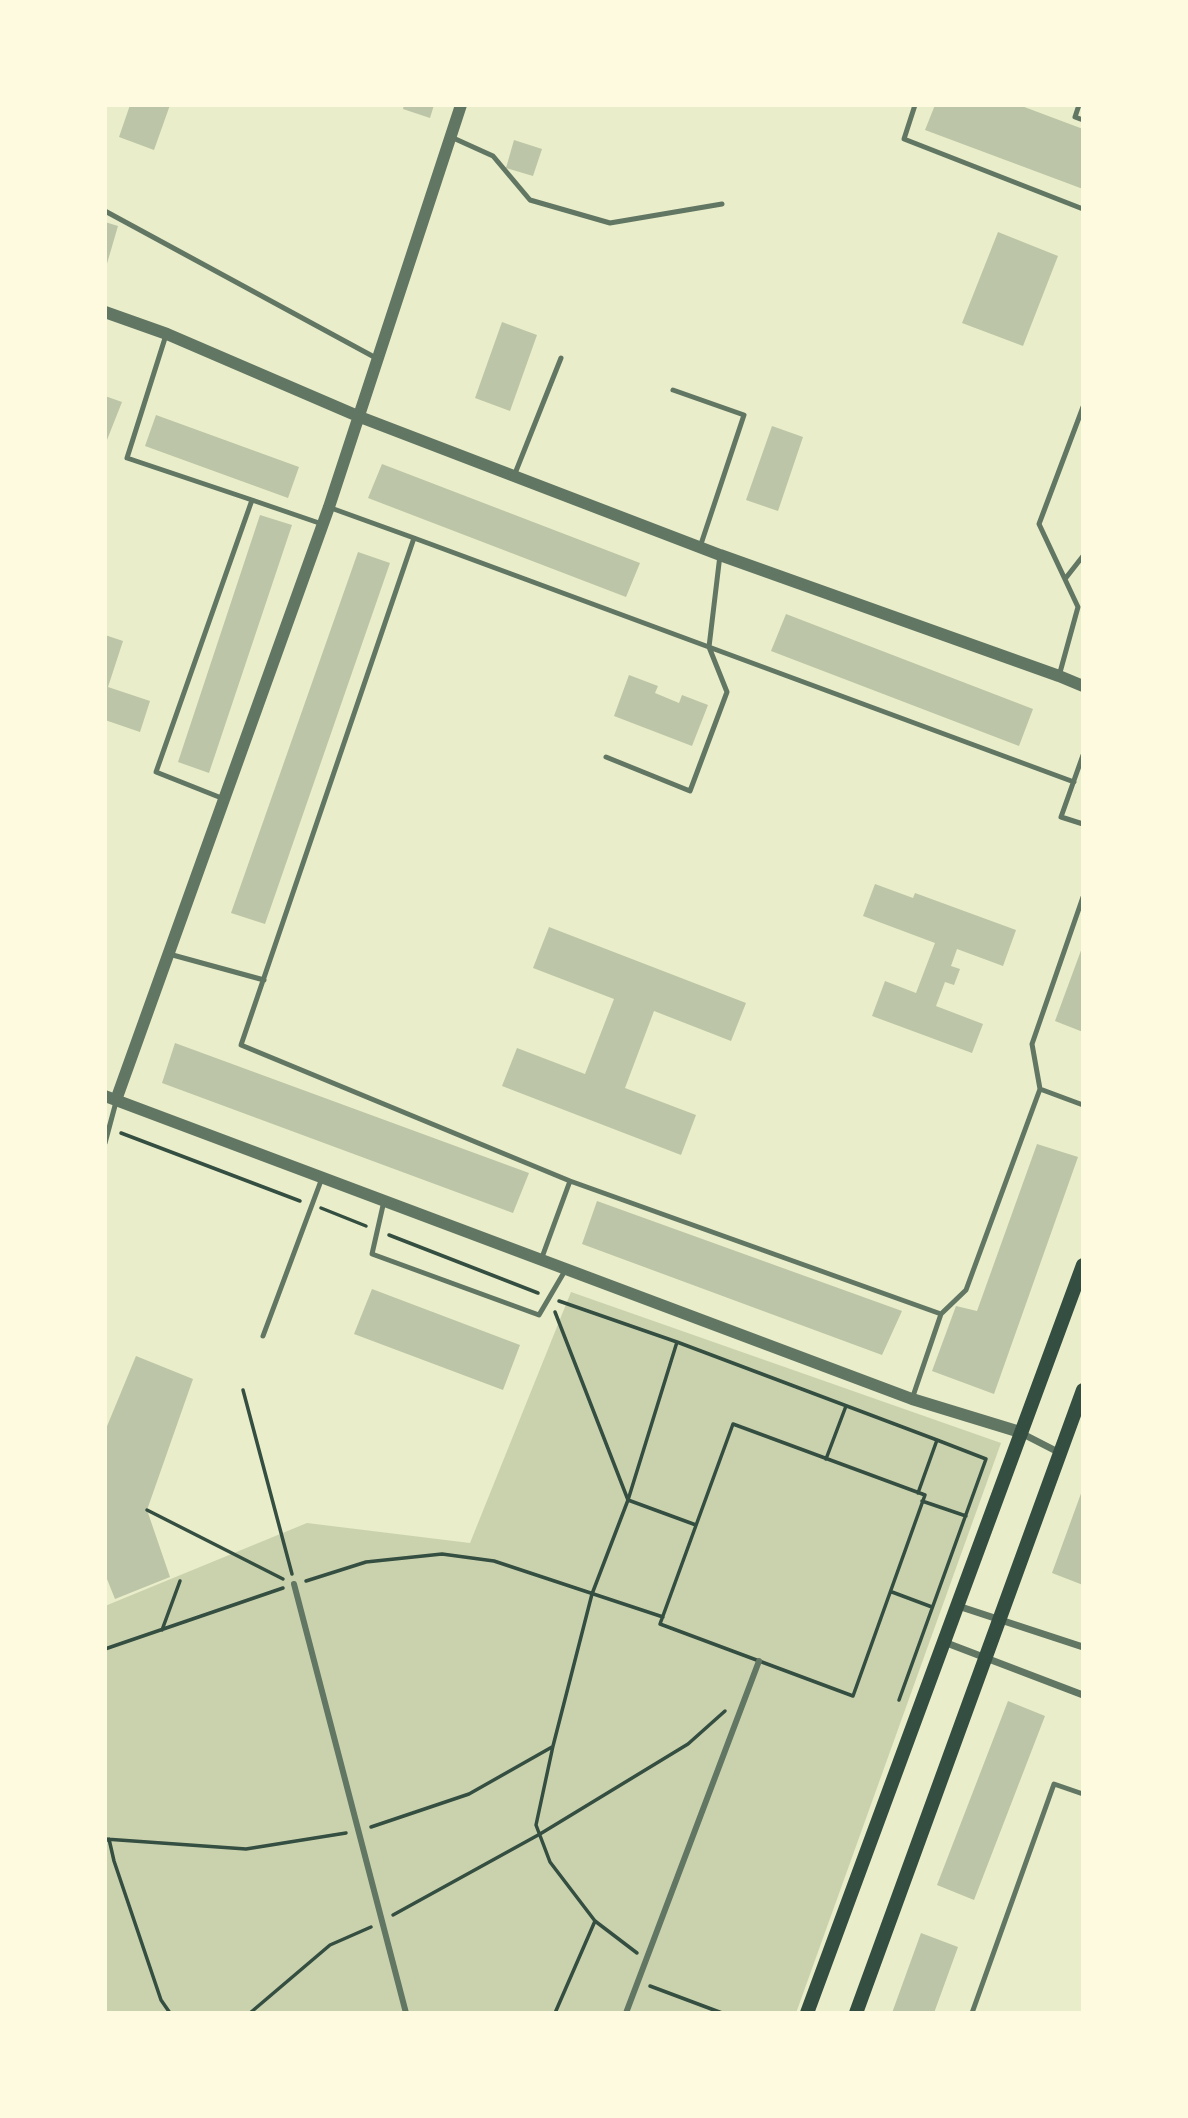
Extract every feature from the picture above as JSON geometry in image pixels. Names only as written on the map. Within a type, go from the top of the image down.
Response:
[{"type":"main road","points":[[807,2013],[1083,1265]]},
{"type":"main road","points":[[856,2013],[1083,1390]]},
{"type":"street","points":[[461,105],[329,508],[168,954],[111,1098],[912,1399],[1020,1432],[1061,1453]]},
{"type":"street","points":[[105,312],[167,334],[360,416],[720,555],[1083,686]]},
{"type":"street","points":[[295,1584],[406,2013]]},
{"type":"street","points":[[958,1606],[1083,1647]]},
{"type":"street","points":[[943,1642],[1083,1695]]},
{"type":"street","points":[[626,2013],[759,1661]]},
{"type":"lane","points":[[915,105],[904,139],[1083,209]]},
{"type":"lane","points":[[1079,105],[1075,117],[1083,120]]},
{"type":"lane","points":[[451,137],[493,156],[530,200],[610,223],[722,204]]},
{"type":"lane","points":[[105,211],[377,358]]},
{"type":"lane","points":[[167,334],[127,458],[323,524]]},
{"type":"lane","points":[[514,476],[561,358]]},
{"type":"lane","points":[[673,390],[744,415],[700,547]]},
{"type":"lane","points":[[1059,676],[1078,607],[1039,524],[1083,407]]},
{"type":"lane","points":[[224,799],[156,772],[252,499]]},
{"type":"lane","points":[[329,508],[1074,782]]},
{"type":"lane","points":[[414,538],[241,1045],[569,1181],[941,1314]]},
{"type":"lane","points":[[606,757],[690,791],[727,692],[709,647],[720,555]]},
{"type":"lane","points":[[1065,579],[1083,556]]},
{"type":"lane","points":[[1083,755],[1061,817],[1083,824]]},
{"type":"lane","points":[[912,1399],[941,1314],[966,1290],[1040,1089],[1032,1044],[1083,897]]},
{"type":"lane","points":[[168,954],[264,981]]},
{"type":"lane","points":[[1040,1089],[1083,1105]]},
{"type":"lane","points":[[105,1143],[111,1098]]},
{"type":"lane","points":[[263,1336],[322,1178]]},
{"type":"lane","points":[[541,1260],[569,1181]]},
{"type":"lane","points":[[384,1201],[372,1254],[539,1315],[566,1269]]},
{"type":"lane","points":[[972,2013],[1054,1784],[1083,1794]]},
{"type":"path","points":[[550,1298],[628,1500],[696,1525]]},
{"type":"path","points":[[646,1960],[595,1921],[550,1862],[536,1825],[592,1594],[628,1500],[677,1342]]},
{"type":"path","points":[[243,1390],[295,1584]]},
{"type":"path","points":[[826,1459],[846,1406]]},
{"type":"path","points":[[733,1424],[925,1495],[922,1501],[853,1696],[660,1624],[733,1424]]},
{"type":"path","points":[[899,1700],[986,1459],[937,1440]]},
{"type":"path","points":[[922,1501],[966,1516]]},
{"type":"path","points":[[147,1510],[295,1584]]},
{"type":"path","points":[[105,1649],[366,1562],[442,1554],[494,1560],[663,1617]]},
{"type":"path","points":[[162,1630],[180,1581]]},
{"type":"path","points":[[891,1592],[932,1607]]},
{"type":"path","points":[[250,2013],[330,1945],[383,1921],[540,1834],[688,1744],[748,1691]]},
{"type":"path","points":[[170,2013],[161,2000],[106,1839],[246,1849],[359,1831],[469,1794],[553,1746]]},
{"type":"path","points":[[555,2013],[595,1921]]},
{"type":"path","points":[[638,1982],[722,2013]]},
{"type":"green space","points":[[571,1292],[1001,1443],[796,2013],[105,2013],[105,1606],[307,1523],[470,1543]]},
{"type":"building","points":[[130,105],[170,105],[154,150],[119,137]]},
{"type":"building","points":[[404,105],[434,105],[430,118],[403,109]]},
{"type":"building","points":[[935,105],[1019,105],[1083,129],[1083,189],[925,130]]},
{"type":"building","points":[[514,140],[542,149],[533,176],[506,168]]},
{"type":"building","points":[[105,222],[118,226],[106,267],[105,267]]},
{"type":"building","points":[[998,232],[1058,256],[1023,346],[962,323]]},
{"type":"building","points":[[502,322],[537,335],[510,411],[475,398]]},
{"type":"building","points":[[105,396],[122,402],[105,445]]},
{"type":"building","points":[[156,415],[299,467],[288,498],[145,446]]},
{"type":"building","points":[[772,426],[803,437],[778,511],[746,500]]},
{"type":"building","points":[[382,464],[640,563],[626,597],[368,498]]},
{"type":"building","points":[[260,515],[292,525],[209,773],[178,762]]},
{"type":"building","points":[[358,552],[390,563],[265,924],[231,913]]},
{"type":"building","points":[[786,614],[1033,709],[1019,746],[771,651]]},
{"type":"building","points":[[105,635],[123,641],[108,687],[150,701],[140,732],[105,720]]},
{"type":"building","points":[[629,675],[658,686],[655,693],[679,703],[682,695],[708,705],[692,746],[614,716]]},
{"type":"building","points":[[875,884],[913,898],[915,893],[1016,930],[1003,966],[957,949],[951,966],[960,969],[954,985],[945,982],[936,1006],[983,1024],[972,1053],[872,1016],[885,981],[916,993],[935,943],[863,916]]},
{"type":"building","points":[[549,927],[746,1003],[731,1041],[654,1011],[625,1088],[696,1115],[681,1155],[502,1086],[517,1048],[585,1074],[614,999],[533,968]]},
{"type":"building","points":[[1083,945],[1083,1032],[1055,1021]]},
{"type":"building","points":[[175,1043],[529,1173],[513,1213],[162,1083]]},
{"type":"building","points":[[1037,1144],[1078,1157],[994,1394],[932,1371],[956,1306],[977,1311]]},
{"type":"building","points":[[597,1201],[902,1311],[882,1355],[582,1244]]},
{"type":"building","points":[[372,1289],[520,1345],[503,1390],[354,1334]]},
{"type":"building","points":[[136,1356],[193,1379],[147,1510],[170,1577],[115,1599],[105,1574],[105,1431]]},
{"type":"building","points":[[1083,1488],[1083,1585],[1052,1573]]},
{"type":"building","points":[[1008,1701],[1045,1716],[974,1900],[937,1885]]},
{"type":"building","points":[[921,1933],[958,1947],[934,2013],[892,2013]]}]
